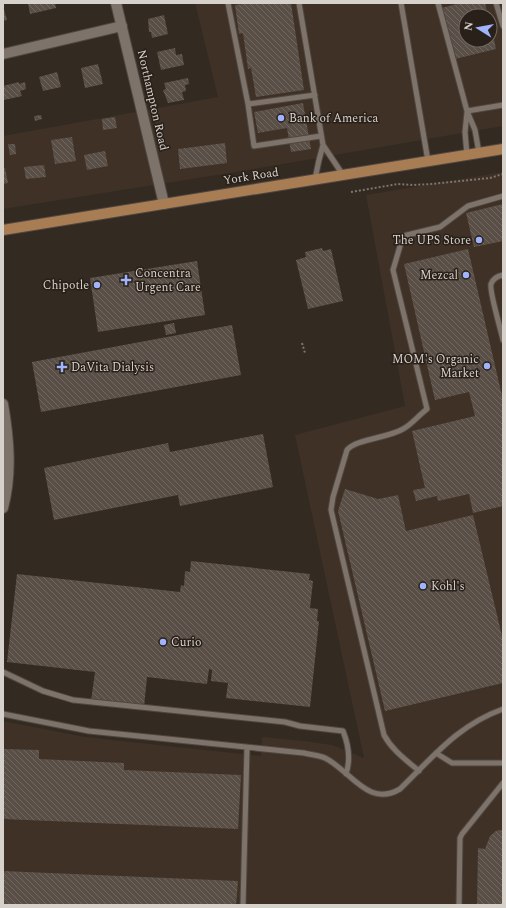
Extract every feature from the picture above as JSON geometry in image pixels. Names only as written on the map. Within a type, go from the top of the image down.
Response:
[{"type":"main road","name":"York Road","points":[[3,230],[503,149]]},
{"type":"street","name":"Northampton Road","points":[[116,3],[164,204]]},
{"type":"street","points":[[3,54],[122,26]]},
{"type":"street","points":[[3,404],[9,450],[6,498],[3,508]]},
{"type":"lane","points":[[228,3],[248,104],[254,146],[321,136]]},
{"type":"lane","points":[[299,3],[323,146],[343,175]]},
{"type":"lane","points":[[401,3],[428,161]]},
{"type":"lane","points":[[438,3],[467,111],[475,130],[479,153]]},
{"type":"lane","points":[[496,3],[503,26]]},
{"type":"lane","points":[[248,104],[315,95]]},
{"type":"lane","points":[[467,111],[503,105]]},
{"type":"lane","points":[[467,111],[465,132],[467,155]]},
{"type":"lane","points":[[315,179],[323,146]]},
{"type":"lane","points":[[419,771],[395,751],[388,743],[384,735],[332,510],[332,497],[347,450],[351,445],[379,438],[403,429],[426,409],[393,270],[403,236],[440,226],[468,206],[503,196]]},
{"type":"lane","points":[[503,275],[497,276],[493,279],[491,289],[503,340]]},
{"type":"lane","points":[[3,672],[44,692],[73,700],[285,722],[300,726],[343,731],[349,745],[349,764],[346,774]]},
{"type":"lane","points":[[3,714],[89,731],[304,753],[325,758],[368,790],[377,794],[386,794],[393,793],[400,789],[457,734],[486,716],[503,709]]},
{"type":"lane","points":[[243,905],[247,748]]},
{"type":"lane","points":[[436,753],[452,763],[503,763]]},
{"type":"lane","points":[[459,905],[460,838],[503,783]]},
{"type":"path","points":[[351,192],[398,184],[431,184],[490,178],[503,174]]},
{"type":"path","points":[[302,342],[304,353]]},
{"type":"shaded area","points":[[195,3],[503,3],[503,126],[236,172],[3,209],[3,136],[218,97]]},
{"type":"shaded area","points":[[503,172],[503,905],[3,905],[3,721],[85,737],[261,756],[262,737],[304,741],[332,745],[364,758],[295,435],[405,406],[366,195]]},
{"type":"building","points":[[28,3],[55,3],[56,8],[30,14]]},
{"type":"building","points":[[250,3],[291,3],[304,90],[256,97],[251,68],[248,69],[243,33],[239,34],[235,5]]},
{"type":"building","points":[[460,3],[485,3],[486,8],[458,8],[458,48],[496,49],[455,59],[442,8]]},
{"type":"building","points":[[3,6],[7,20],[3,21]]},
{"type":"building","points":[[164,15],[168,34],[152,38],[151,32],[149,32],[148,19]]},
{"type":"building","points":[[175,48],[176,55],[182,54],[184,65],[161,70],[157,52]]},
{"type":"building","points":[[98,64],[103,84],[85,88],[81,68]]},
{"type":"building","points":[[57,72],[61,87],[43,91],[39,77]]},
{"type":"building","points":[[188,78],[189,84],[185,85],[186,91],[182,92],[184,100],[168,103],[163,90],[166,89],[164,83]]},
{"type":"building","points":[[19,82],[19,84],[25,82],[26,89],[20,91],[22,96],[4,100],[3,86]]},
{"type":"building","name":"Bank of America","points":[[303,103],[311,149],[291,152],[287,128],[258,133],[254,112]]},
{"type":"building","points":[[41,115],[42,119],[35,121],[34,116]]},
{"type":"building","points":[[115,117],[117,128],[103,130],[102,119]]},
{"type":"building","points":[[72,137],[76,161],[55,164],[51,140]]},
{"type":"building","points":[[225,143],[227,163],[180,169],[178,149]]},
{"type":"building","points":[[8,144],[15,144],[16,154],[10,155]]},
{"type":"building","points":[[105,151],[108,166],[87,170],[84,155]]},
{"type":"building","points":[[44,165],[46,177],[26,179],[24,167]]},
{"type":"building","points":[[3,168],[5,168],[8,183],[3,184]]},
{"type":"building","points":[[503,204],[503,241],[474,247],[466,213]]},
{"type":"building","points":[[322,248],[323,251],[331,249],[343,301],[308,309],[296,260],[306,257],[305,252]]},
{"type":"building","points":[[468,249],[503,400],[503,506],[473,513],[469,494],[438,501],[437,496],[416,501],[413,490],[425,488],[412,431],[475,416],[469,392],[435,400],[404,264]]},
{"type":"building","points":[[197,261],[205,315],[98,332],[90,278]]},
{"type":"building","points":[[174,323],[176,333],[166,335],[164,325]]},
{"type":"building","points":[[232,325],[241,375],[41,412],[32,362]]},
{"type":"building","points":[[263,434],[273,487],[180,506],[178,495],[54,520],[44,468],[168,443],[170,452]]},
{"type":"building","name":"Kohl's","points":[[345,489],[378,499],[398,495],[406,531],[473,515],[503,640],[503,683],[385,711],[338,511]]},
{"type":"building","name":"Curio","points":[[191,561],[310,574],[309,580],[313,581],[310,608],[318,609],[317,621],[319,621],[310,707],[226,698],[228,683],[211,681],[212,670],[209,669],[207,684],[147,677],[144,707],[91,701],[95,672],[7,662],[17,574],[180,592],[181,585],[184,586],[185,571],[190,572]]},
{"type":"building","points":[[3,749],[39,750],[39,759],[124,763],[124,770],[241,775],[238,829],[3,819]]},
{"type":"building","points":[[499,830],[503,831],[503,905],[477,905],[478,848],[485,849],[490,836]]},
{"type":"building","points":[[3,871],[238,881],[236,905],[3,905]]},
{"type":"place","name":"Bank of America","points":[[281,118]]},
{"type":"place","name":"The UPS Store","points":[[479,240]]},
{"type":"place","name":"Mezcal","points":[[466,275]]},
{"type":"place","name":"Concentra Urgent Care","points":[[126,280]]},
{"type":"place","name":"Chipotle","points":[[97,285]]},
{"type":"place","name":"MOM's Organic Market","points":[[487,366]]},
{"type":"place","name":"DaVita Dialysis","points":[[62,367]]},
{"type":"place","name":"Kohl's","points":[[423,586]]},
{"type":"place","name":"Curio","points":[[163,642]]}]
